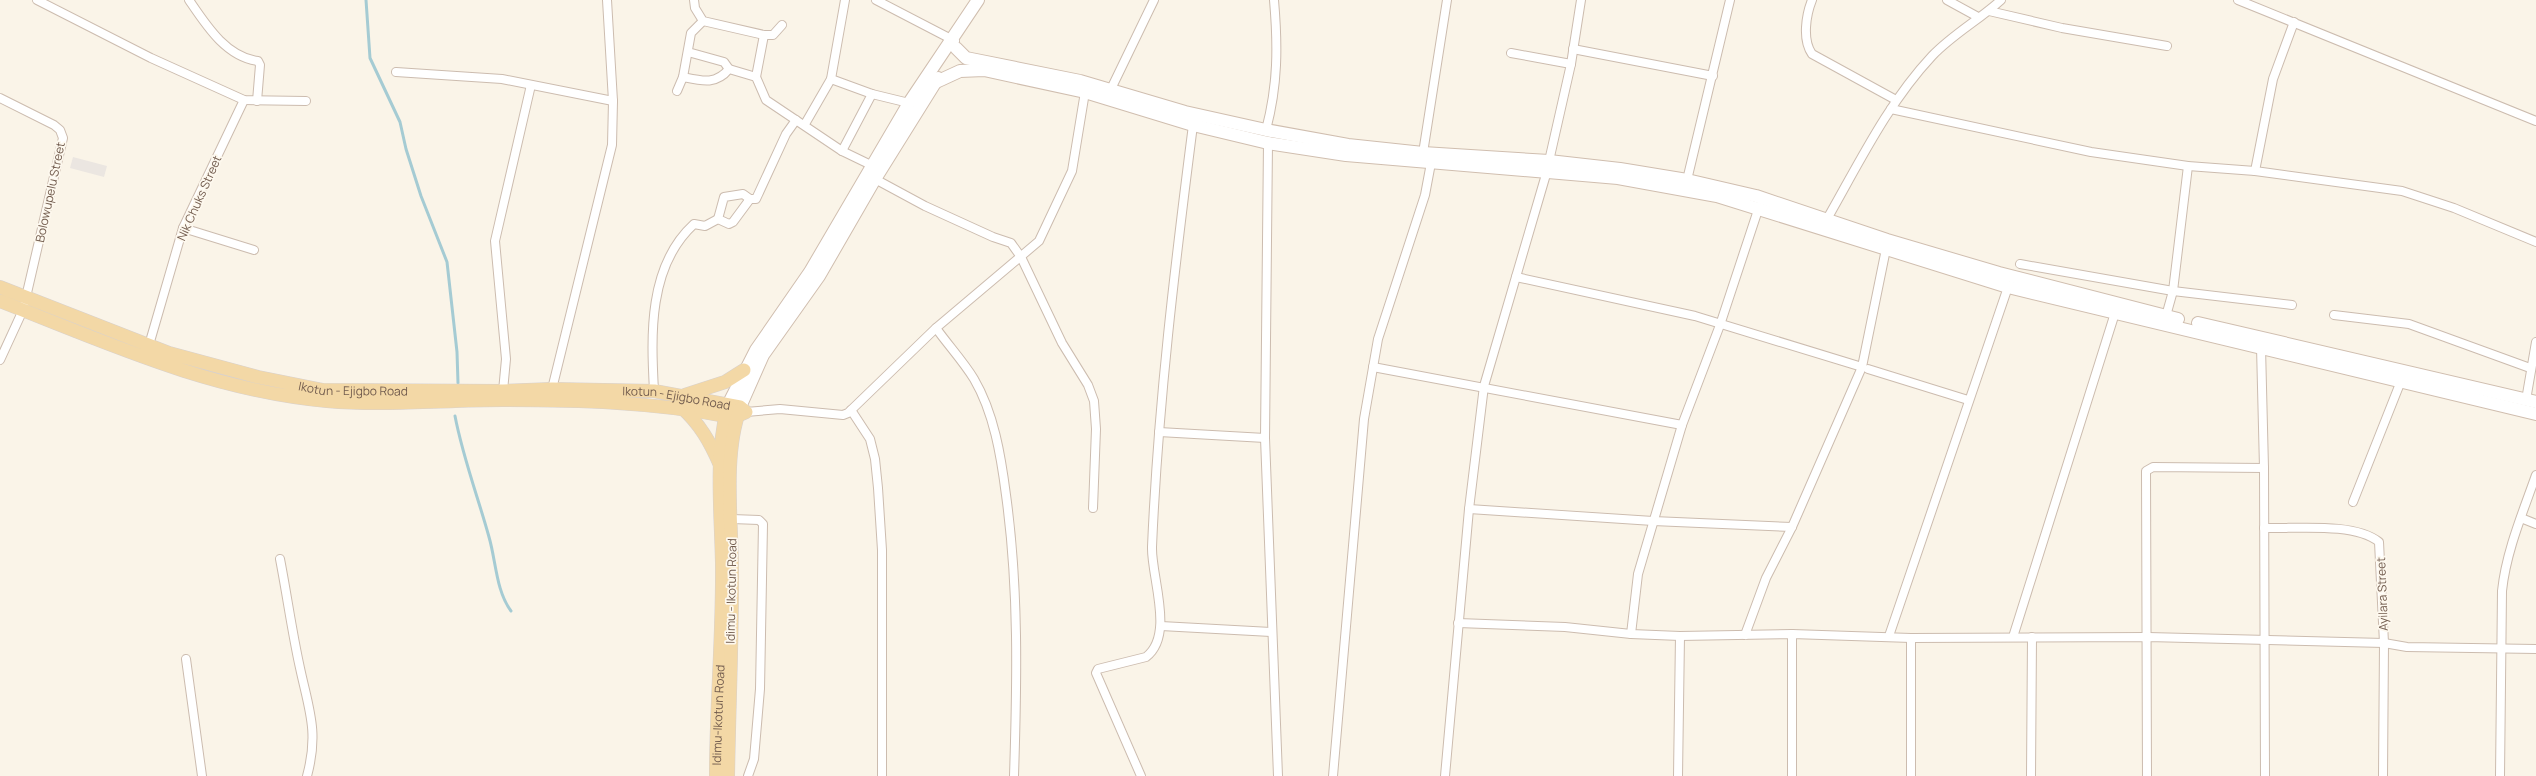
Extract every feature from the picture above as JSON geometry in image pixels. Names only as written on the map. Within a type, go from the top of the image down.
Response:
[{"type":"main road","points":[[735,411],[764,355],[820,276],[875,179],[934,83],[950,50],[978,0]]},
{"type":"main road","points":[[735,411],[744,370],[770,327],[810,272],[871,165],[909,103],[950,50],[985,0]]},
{"type":"main road","points":[[950,50],[966,58],[1080,80],[1185,112],[1266,130],[1427,158]]},
{"type":"main road","points":[[950,50],[960,71]]},
{"type":"main road","points":[[934,83],[960,71],[984,70],[1085,92],[1193,125],[1268,143],[1346,155],[1427,158],[1548,166],[1645,177],[1687,180],[1756,196],[1888,240],[1999,273],[2166,316],[2266,337],[2531,401]]},
{"type":"main road","points":[[1645,177],[1759,207],[1886,249],[2008,286],[2115,313],[2261,346],[2536,414]]},
{"type":"main road","name":"Ikotun - Ejigbo Road","points":[[0,287],[25,304],[144,359],[260,391],[330,401],[503,400],[653,404],[682,402]]},
{"type":"main road","name":"Ikotun - Ejigbo Road","points":[[0,301],[25,304],[180,356],[258,377],[323,390],[503,391],[552,389],[654,391],[682,402],[735,411]]},
{"type":"main road","points":[[176,369],[180,356]]},
{"type":"main road","points":[[721,468],[710,440],[682,402],[725,382],[744,370]]},
{"type":"main road","name":"Idimu-Ikotun Road","points":[[716,776],[722,564],[722,438],[735,411]]},
{"type":"main road","name":"Idimu - Ikotun Road","points":[[728,776],[732,519],[730,456],[735,411]]},
{"type":"street","points":[[36,0],[151,58],[244,100],[306,101]]},
{"type":"street","points":[[189,0],[227,48],[247,59],[258,61],[260,65],[257,101]]},
{"type":"street","points":[[552,389],[612,144],[613,100],[607,0]]},
{"type":"street","points":[[694,0],[695,8],[703,21],[764,35],[774,35],[782,25]]},
{"type":"street","points":[[805,124],[831,79],[845,0]]},
{"type":"street","points":[[876,0],[950,50]]},
{"type":"street","points":[[1111,89],[1154,0]]},
{"type":"street","points":[[1266,130],[1272,107],[1278,44],[1274,0]]},
{"type":"street","points":[[1333,776],[1364,419],[1378,339],[1425,195],[1427,158],[1447,0]]},
{"type":"street","points":[[1445,776],[1469,509],[1484,386],[1548,166],[1571,64],[1581,0]]},
{"type":"street","points":[[1687,180],[1714,76],[1730,0]]},
{"type":"street","points":[[1947,0],[1978,17]]},
{"type":"street","points":[[1827,219],[1896,100],[1932,56],[1956,33],[1989,11],[2000,0]]},
{"type":"street","points":[[2238,0],[2536,121]]},
{"type":"street","points":[[1810,1],[1805,36],[1806,42],[1812,54],[1896,100]]},
{"type":"street","points":[[1989,11],[2062,28],[2167,46]]},
{"type":"street","points":[[677,91],[683,77],[691,33],[703,21]]},
{"type":"street","points":[[2255,171],[2273,78],[2294,22]]},
{"type":"street","points":[[764,35],[756,77],[766,100],[796,120],[805,124],[842,151],[871,165]]},
{"type":"street","points":[[1573,49],[1714,76]]},
{"type":"street","points":[[688,52],[724,62],[729,69],[756,77]]},
{"type":"street","points":[[1511,53],[1571,64]]},
{"type":"street","points":[[683,77],[710,81],[721,78],[729,69]]},
{"type":"street","points":[[396,72],[502,79],[613,100]]},
{"type":"street","points":[[831,79],[872,94],[909,103]]},
{"type":"street","points":[[503,391],[506,359],[495,241],[531,85]]},
{"type":"street","points":[[735,411],[780,409],[843,415],[851,410],[936,328],[1039,241],[1072,171],[1085,92]]},
{"type":"street","points":[[842,151],[872,94]]},
{"type":"street","name":"Bolowupelu Street","points":[[0,98],[54,125],[60,130],[63,138],[25,304],[0,360]]},
{"type":"street","name":"Nik Chuks Street","points":[[149,345],[183,228],[244,100]]},
{"type":"street","points":[[1891,109],[2091,152],[2188,166],[2255,171],[2402,191],[2454,208],[2536,242]]},
{"type":"street","points":[[654,391],[654,305],[666,265],[687,230],[694,224],[705,226],[718,219],[724,197],[743,194],[750,199],[756,199],[760,194],[768,172],[786,134],[796,120]]},
{"type":"street","points":[[1141,776],[1096,673],[1098,669],[1146,657],[1151,654],[1162,626],[1152,549],[1172,288],[1193,125]]},
{"type":"street","points":[[1268,143],[1265,438],[1271,632],[1278,776]]},
{"type":"street","points":[[2166,316],[2173,291],[2188,166]]},
{"type":"street","points":[[875,179],[925,206],[993,237],[1011,243],[1021,257],[1062,343],[1088,385],[1094,401],[1096,429],[1093,508]]},
{"type":"street","points":[[718,219],[729,224],[733,222],[750,199]]},
{"type":"street","points":[[1631,634],[1638,574],[1653,521],[1682,425],[1720,325],[1759,207]]},
{"type":"street","points":[[183,228],[254,250]]},
{"type":"street","points":[[1746,635],[1766,578],[1792,527],[1865,368],[1886,249]]},
{"type":"street","points":[[2020,264],[2173,291],[2292,305]]},
{"type":"street","points":[[1516,277],[1696,316],[1720,325],[1968,400]]},
{"type":"street","points":[[1889,636],[2008,286]]},
{"type":"street","points":[[2013,637],[2115,313]]},
{"type":"street","points":[[2334,315],[2409,324],[2530,368]]},
{"type":"street","points":[[936,328],[977,385],[992,425],[1002,460],[1012,535],[1018,654],[1014,776]]},
{"type":"street","points":[[2531,401],[2530,368],[2536,342]]},
{"type":"street","points":[[2261,346],[2264,468],[2265,776]]},
{"type":"street","points":[[1373,367],[1484,386],[1682,425]]},
{"type":"street","points":[[2353,502],[2401,381]]},
{"type":"street","points":[[851,410],[870,439],[875,459],[878,488],[882,550],[882,776]]},
{"type":"street","points":[[1160,432],[1265,438]]},
{"type":"street","points":[[2147,776],[2148,637],[2146,471],[2153,467],[2264,468]]},
{"type":"street","points":[[2500,776],[2503,578],[2536,475]]},
{"type":"street","points":[[1469,509],[1653,521],[1792,527]]},
{"type":"street","points":[[2521,518],[2536,524]]},
{"type":"street","points":[[732,519],[759,520],[763,524],[760,689],[754,760],[748,776]]},
{"type":"street","name":"Ayilara Street","points":[[2264,528],[2346,529],[2374,537],[2379,542],[2384,643],[2383,776]]},
{"type":"street","points":[[280,559],[300,668],[310,707],[314,737],[307,776]]},
{"type":"street","points":[[1458,623],[1565,627],[1631,634],[1680,636],[1792,634],[1889,636],[1911,638],[2148,637],[2384,643],[2407,647],[2502,647],[2536,649]]},
{"type":"street","points":[[1162,626],[1271,632]]},
{"type":"street","points":[[1792,634],[1792,776]]},
{"type":"street","points":[[1678,776],[1680,636]]},
{"type":"street","points":[[2031,776],[2032,637]]},
{"type":"street","points":[[1911,638],[1911,776]]},
{"type":"street","points":[[186,659],[202,776]]},
{"type":"shaded area","points":[[73,157],[107,166],[104,177],[70,168]]},
{"type":"waterway","points":[[366,0],[370,58],[400,122],[406,149],[421,196],[447,262],[457,352],[458,383]]},
{"type":"waterway","points":[[455,416],[466,462],[489,537],[499,585],[511,611]]}]
